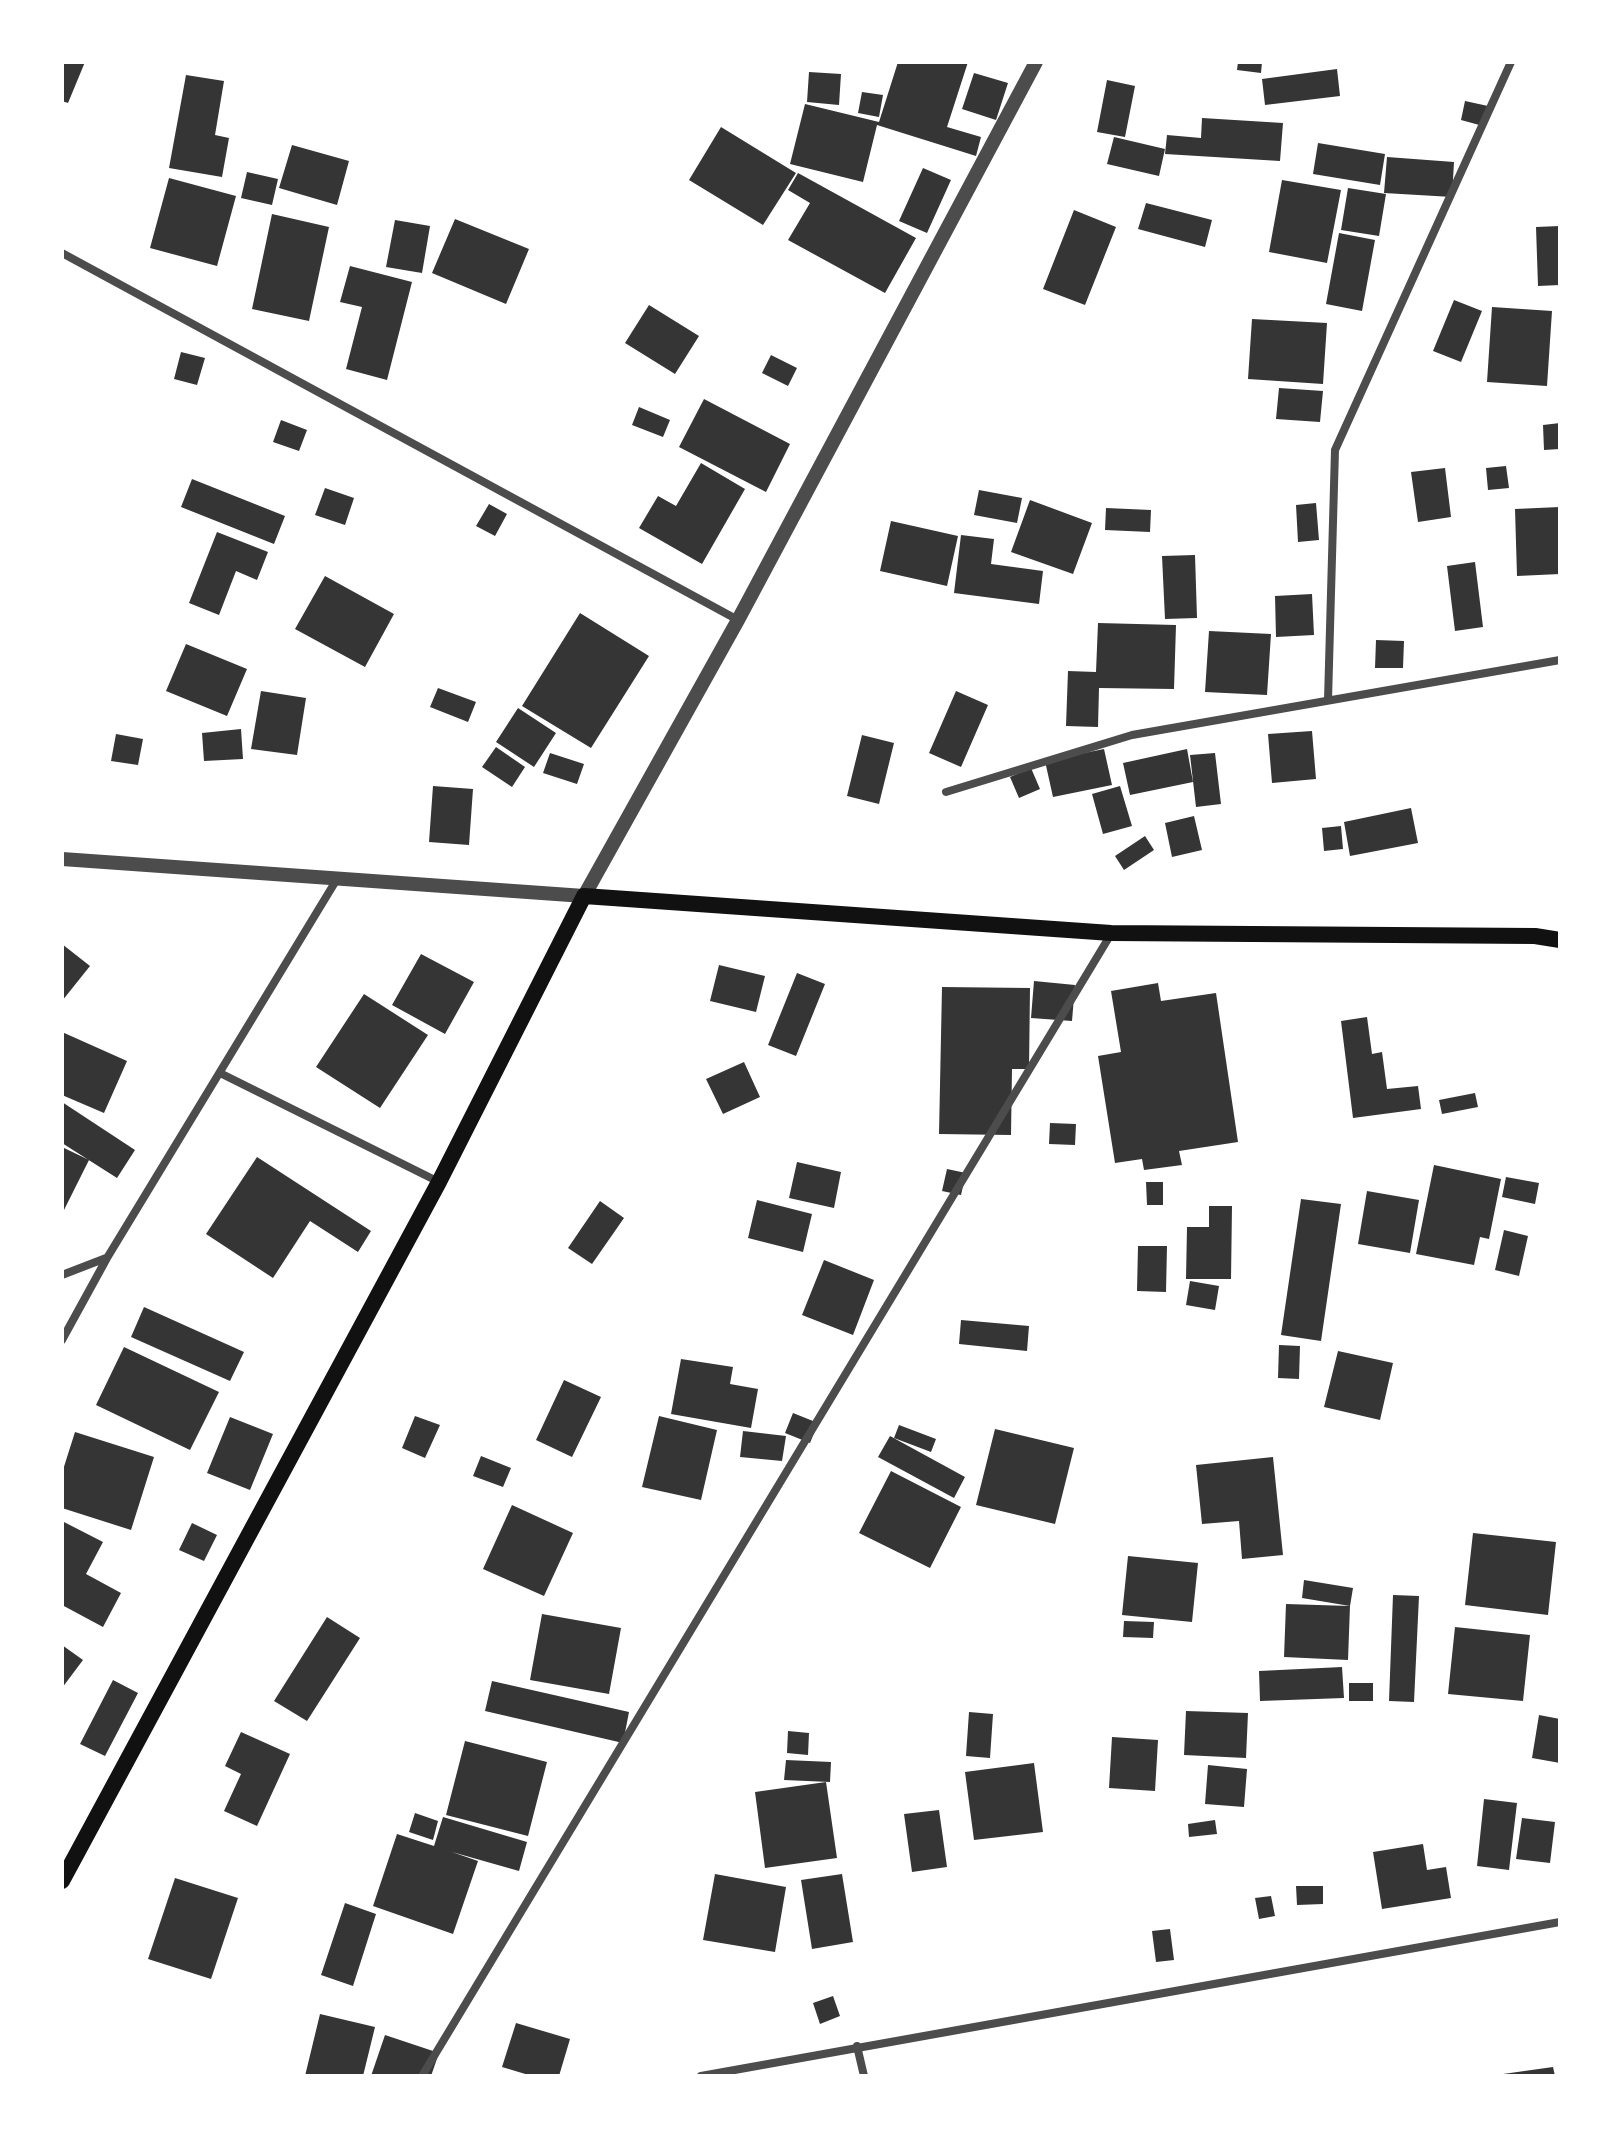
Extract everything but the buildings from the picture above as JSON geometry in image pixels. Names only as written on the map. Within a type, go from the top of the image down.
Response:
[{"type":"main road","points":[[62,1881],[439,1182],[584,896],[1111,933],[1535,936],[1560,933]]},
{"type":"main road","points":[[1535,936],[1560,940]]},
{"type":"street","points":[[62,859],[584,896],[738,620],[1036,62]]},
{"type":"street","points":[[1328,700],[1335,450],[1511,62]]},
{"type":"street","points":[[62,253],[738,620]]},
{"type":"street","points":[[946,792],[1132,735],[1560,660]]},
{"type":"street","points":[[62,1340],[107,1258],[337,879]]},
{"type":"street","points":[[422,2076],[1111,933]]},
{"type":"street","points":[[220,1073],[439,1182]]},
{"type":"street","points":[[62,1275],[107,1258]]},
{"type":"street","points":[[701,2076],[1560,1922]]},
{"type":"street","points":[[857,2046],[864,2076]]}]
